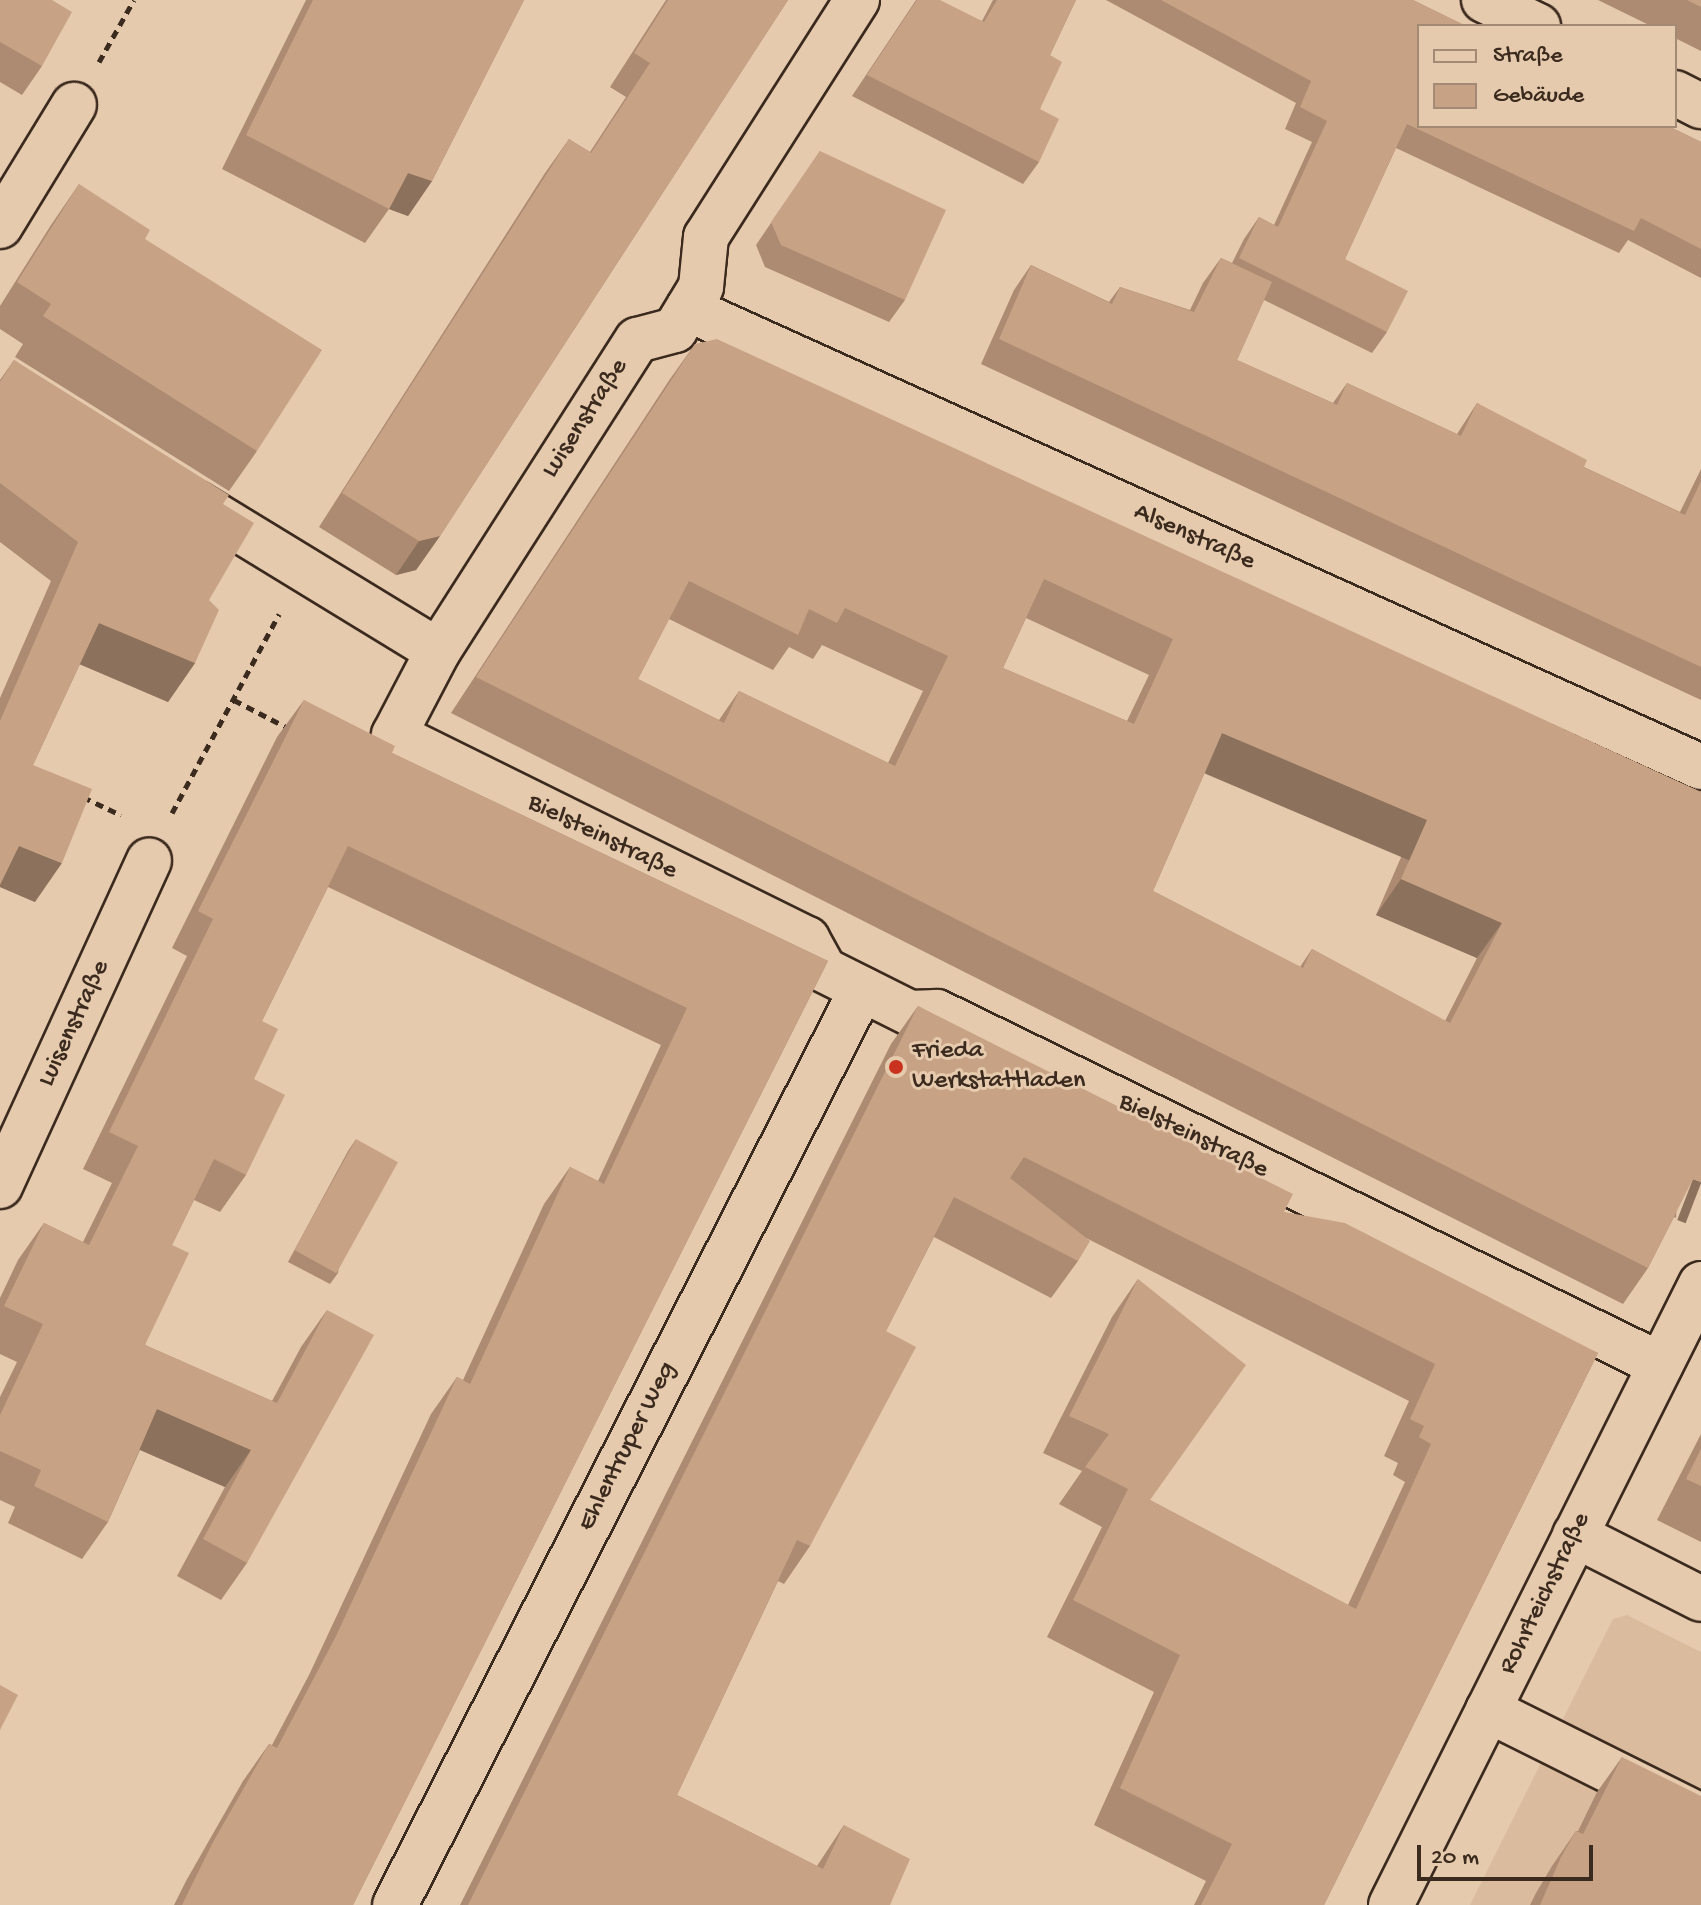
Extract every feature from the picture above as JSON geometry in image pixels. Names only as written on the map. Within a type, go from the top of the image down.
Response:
[{"type":"street","name":"Luisenstraße","points":[[394,735],[438,651],[637,340],[675,330],[701,287],[706,237],[857,0]]},
{"type":"street","points":[[1484,0],[1534,24]]},
{"type":"street","points":[[1677,94],[1701,106]]},
{"type":"street","points":[[0,226],[74,105]]},
{"type":"street","name":"Alsenstraße","points":[[688,309],[1701,767]]},
{"type":"street","points":[[158,478],[302,571],[438,651]]},
{"type":"street","name":"Bielsteinstraße","points":[[394,735],[807,939],[824,970],[910,1013],[937,1012],[1661,1365]]},
{"type":"street","name":"Luisenstraße","points":[[0,1186],[149,861]]},
{"type":"street","name":"Ehlentruper Weg","points":[[395,1905],[862,989]]},
{"type":"street","name":"Rohrteichstraße","points":[[1391,1905],[1701,1284]]},
{"type":"street","points":[[1575,1535],[1701,1599]]},
{"type":"street","points":[[1488,1710],[1701,1816]]},
{"type":"path","points":[[74,105],[134,0]]},
{"type":"path","points":[[168,821],[302,571]]},
{"type":"path","points":[[234,700],[302,735]]},
{"type":"path","points":[[67,788],[134,821]]},
{"type":"shaded area","points":[[1627,1615],[1701,1652],[1701,1905],[1470,1905],[1613,1619]]},
{"type":"building","points":[[0,0],[52,0],[72,12],[42,66],[0,42]]},
{"type":"building","points":[[313,0],[524,0],[432,181],[408,173],[389,209],[246,135]]},
{"type":"building","points":[[668,0],[788,0],[440,536],[419,541],[342,493],[569,139],[591,153],[650,63],[634,53]]},
{"type":"building","points":[[917,0],[940,0],[984,22],[997,0],[1076,0],[1050,55],[1062,62],[1040,109],[1059,119],[1039,162],[867,75]]},
{"type":"building","points":[[1161,0],[1413,0],[1462,24],[1417,24],[1417,128],[1672,128],[1701,142],[1701,249],[1641,218],[1634,231],[1407,124],[1345,259],[1408,291],[1387,332],[1239,258],[1259,217],[1278,227],[1327,121],[1300,107],[1311,81]]},
{"type":"building","points":[[1687,0],[1701,0],[1701,7]]},
{"type":"building","points":[[820,151],[946,210],[905,300],[781,245],[771,222]]},
{"type":"building","points":[[79,184],[150,230],[145,239],[322,350],[257,451],[43,316],[51,304],[17,282]]},
{"type":"building","points":[[1221,258],[1272,282],[1237,360],[1337,405],[1347,383],[1461,436],[1477,403],[1587,460],[1584,467],[1685,515],[1701,481],[1701,667],[999,339],[1031,265],[1112,304],[1120,287],[1194,312]]},
{"type":"building","points":[[717,339],[1701,792],[1701,1182],[1693,1179],[1648,1268],[476,677],[695,344]],"holes":[[[1044,579],[1173,639],[1134,724],[1003,668]],[[689,581],[798,635],[809,609],[837,623],[845,608],[948,656],[895,766],[739,691],[724,723],[638,679]],[[1222,733],[1427,820],[1401,879],[1502,923],[1450,1023],[1312,949],[1303,968],[1153,891]]]},
{"type":"building","points":[[14,360],[229,495],[223,504],[254,523],[209,600],[219,610],[195,663],[99,623],[33,765],[92,789],[62,863],[19,846],[0,885],[0,721],[78,542],[0,483],[0,382]]},
{"type":"building","points":[[304,700],[395,746],[392,753],[828,961],[353,1905],[182,1905],[212,1844],[269,1744],[277,1748],[335,1638],[457,1377],[470,1384],[570,1167],[604,1184],[687,1008],[348,846],[262,1021],[278,1029],[254,1079],[285,1095],[246,1175],[214,1159],[172,1245],[189,1253],[145,1345],[277,1403],[327,1310],[374,1335],[247,1563],[203,1539],[251,1450],[157,1409],[108,1522],[34,1486],[41,1470],[0,1451],[0,1415],[43,1324],[4,1306],[44,1223],[89,1245],[138,1146],[109,1132],[213,919],[198,911]]},
{"type":"building","points":[[918,1006],[1293,1194],[1284,1212],[1345,1223],[1598,1353],[1324,1905],[1201,1905],[1232,1844],[1120,1788],[1180,1655],[1073,1600],[1128,1489],[1085,1467],[1109,1434],[1069,1416],[1138,1279],[1246,1365],[1150,1500],[1356,1609],[1431,1444],[1419,1437],[1424,1426],[1410,1419],[1435,1364],[1024,1157],[1010,1178],[1090,1241],[1078,1261],[954,1197],[886,1331],[916,1347],[810,1546],[797,1540],[677,1795],[823,1869],[844,1825],[910,1859],[890,1905],[468,1905]]},
{"type":"building","points":[[356,1139],[398,1162],[336,1273],[294,1250]]},
{"type":"building","points":[[1701,1449],[1701,1486],[1686,1479]]},
{"type":"building","points":[[0,1685],[18,1695],[0,1730]]},
{"type":"building","points":[[1622,1757],[1701,1796],[1701,1905],[1540,1905],[1561,1857],[1576,1831],[1583,1834]]},
{"type":"place","name":"Frieda Werkstattladen","points":[[896,1067]]}]
